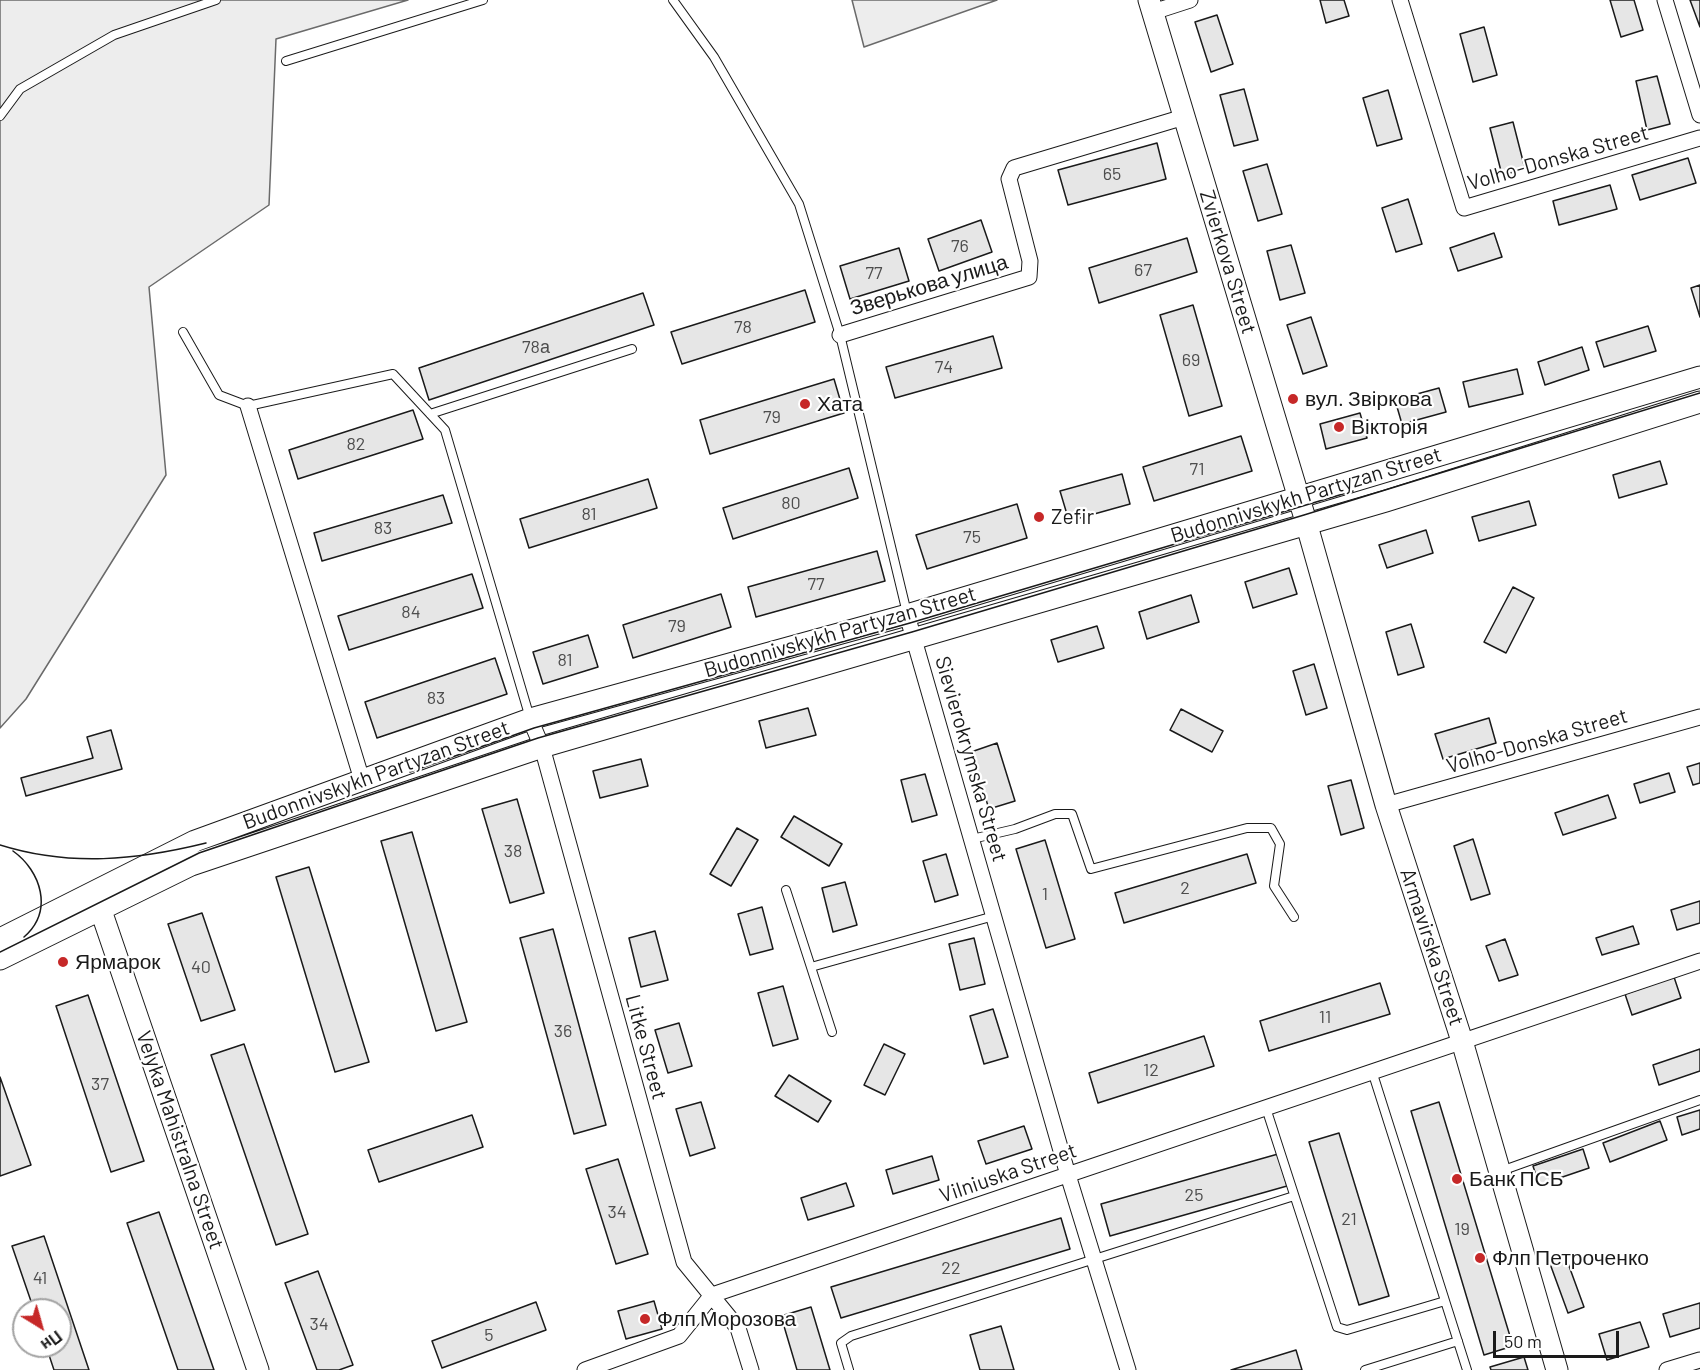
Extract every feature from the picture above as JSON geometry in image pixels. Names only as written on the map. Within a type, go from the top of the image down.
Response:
[{"type":"main road","name":"Zvierkova Street","points":[[1151,6],[1307,525]]},
{"type":"main road","name":"Budonnivskykh Partyzan Street","points":[[0,959],[99,902],[195,841],[530,719],[907,615],[1700,377]]},
{"type":"main road","name":"Budonnivskykh Partyzan Street","points":[[0,939],[190,865],[542,747],[1307,525],[1700,402]]},
{"type":"main road","name":"Armavirska Street","points":[[1307,525],[1386,805],[1462,1041],[1557,1370]]},
{"type":"main road","name":"Velyka Mahistralna Street","points":[[99,902],[258,1370]]},
{"type":"street","points":[[1151,6],[1190,0]]},
{"type":"street","name":"Volho-Donska Street","points":[[1400,0],[1464,208],[1700,138]]},
{"type":"street","points":[[1665,0],[1700,115]]},
{"type":"street","name":"Зверькова улица","points":[[840,335],[1029,277],[1030,261],[1009,178],[1014,168],[1184,117]]},
{"type":"street","points":[[248,406],[362,780]]},
{"type":"street","name":"Sievierokrymska Street","points":[[907,615],[1068,1175]]},
{"type":"street","name":"Volho-Donska Street","points":[[1386,805],[1700,717]]},
{"type":"street","name":"Litke Street","points":[[530,719],[542,747],[684,1262],[738,1328],[751,1370]]},
{"type":"street","points":[[1462,1041],[1700,961]]},
{"type":"street","name":"Vilniuska Street","points":[[712,1295],[1462,1041]]},
{"type":"street","points":[[1068,1175],[1128,1370]]},
{"type":"street","points":[[585,1370],[679,1336],[712,1295]]},
{"type":"street","points":[[1667,1370],[1700,1360]]},
{"type":"lane","points":[[0,116],[20,89],[114,35],[216,0]]},
{"type":"lane","points":[[285,61],[483,0]]},
{"type":"lane","points":[[673,0],[714,57],[799,204],[840,335],[907,615]]},
{"type":"lane","points":[[183,332],[219,395],[248,406],[393,374],[445,430],[530,719]]},
{"type":"lane","points":[[430,414],[632,349]]},
{"type":"lane","points":[[972,839],[1015,829],[1054,814],[1072,814],[1091,869],[1247,828],[1271,828],[1280,844],[1274,886],[1294,918]]},
{"type":"lane","points":[[786,890],[832,1032]]},
{"type":"lane","points":[[811,967],[994,916]]},
{"type":"lane","points":[[1372,1071],[1467,1370]]},
{"type":"lane","points":[[1500,1171],[1700,1100]]},
{"type":"lane","points":[[1266,1107],[1336,1327],[1347,1330],[1445,1300]]},
{"type":"lane","points":[[849,1370],[841,1343],[851,1336],[1094,1257],[1294,1196]]},
{"type":"lane","points":[[1365,1370],[1458,1341]]},
{"type":"shaded area","points":[[0,0],[408,0],[276,39],[269,205],[149,287],[166,475],[26,699],[0,728]]},
{"type":"shaded area","points":[[852,0],[997,0],[864,47]]},
{"type":"building","points":[[1320,0],[1344,0],[1349,16],[1326,23]]},
{"type":"building","points":[[1610,0],[1634,0],[1643,30],[1621,37]]},
{"type":"building","points":[[1690,0],[1700,0],[1700,27]]},
{"type":"building","points":[[1217,15],[1233,64],[1211,72],[1195,22]]},
{"type":"building","points":[[1484,27],[1497,75],[1473,82],[1460,34]]},
{"type":"building","points":[[1657,76],[1670,124],[1647,130],[1636,81]]},
{"type":"building","points":[[1244,89],[1258,140],[1234,146],[1220,95]]},
{"type":"building","points":[[1388,90],[1402,139],[1377,146],[1363,98]]},
{"type":"building","points":[[1513,122],[1525,169],[1502,175],[1490,128]]},
{"type":"building","points":[[1157,143],[1166,179],[1068,205],[1058,170]]},
{"type":"building","points":[[1688,158],[1696,183],[1640,200],[1632,175]]},
{"type":"building","points":[[1267,164],[1282,214],[1258,221],[1243,171]]},
{"type":"building","points":[[1610,185],[1617,209],[1559,225],[1553,201]]},
{"type":"building","points":[[1408,199],[1422,244],[1396,252],[1382,208]]},
{"type":"building","points":[[981,220],[992,252],[939,271],[928,239]]},
{"type":"building","points":[[1494,233],[1502,257],[1458,271],[1450,248]]},
{"type":"building","points":[[1187,238],[1197,272],[1099,303],[1089,268]]},
{"type":"building","points":[[1291,245],[1305,293],[1280,300],[1267,251]]},
{"type":"building","points":[[899,248],[909,281],[850,299],[840,266]]},
{"type":"building","points":[[1700,285],[1700,317],[1691,288]]},
{"type":"building","points":[[805,290],[815,322],[682,364],[671,332]]},
{"type":"building","points":[[643,293],[654,325],[429,400],[419,368]]},
{"type":"building","points":[[1193,305],[1222,406],[1189,416],[1160,315]]},
{"type":"building","points":[[1311,317],[1327,366],[1303,374],[1287,325]]},
{"type":"building","points":[[1648,326],[1656,351],[1604,367],[1596,342]]},
{"type":"building","points":[[993,336],[1002,368],[895,398],[886,367]]},
{"type":"building","points":[[1582,347],[1589,370],[1545,385],[1538,362]]},
{"type":"building","points":[[1517,369],[1523,394],[1469,407],[1463,382]]},
{"type":"building","points":[[834,379],[844,413],[710,454],[700,420]]},
{"type":"building","points":[[1439,388],[1446,412],[1402,424],[1395,400]]},
{"type":"building","points":[[413,410],[423,439],[298,479],[289,450]]},
{"type":"building","points":[[1360,413],[1367,438],[1326,449],[1320,424]]},
{"type":"building","points":[[1241,436],[1252,471],[1154,501],[1143,467]]},
{"type":"building","points":[[1660,461],[1667,484],[1619,498],[1613,475]]},
{"type":"building","points":[[849,468],[858,498],[733,539],[723,508]]},
{"type":"building","points":[[1122,474],[1130,504],[1069,521],[1060,491]]},
{"type":"building","points":[[648,479],[657,508],[529,548],[520,519]]},
{"type":"building","points":[[443,495],[452,523],[322,561],[314,533]]},
{"type":"building","points":[[1529,501],[1536,525],[1479,541],[1472,517]]},
{"type":"building","points":[[1017,504],[1027,538],[927,569],[916,535]]},
{"type":"building","points":[[1426,530],[1433,553],[1387,568],[1379,545]]},
{"type":"building","points":[[877,551],[885,581],[756,617],[748,587]]},
{"type":"building","points":[[1289,568],[1297,594],[1253,608],[1245,582]]},
{"type":"building","points":[[472,574],[483,608],[349,650],[338,616]]},
{"type":"building","points":[[1513,587],[1534,598],[1506,653],[1484,642]]},
{"type":"building","points":[[721,594],[731,627],[633,658],[623,625]]},
{"type":"building","points":[[1191,595],[1199,622],[1147,639],[1139,612]]},
{"type":"building","points":[[1411,624],[1424,667],[1398,675],[1386,632]]},
{"type":"building","points":[[1097,626],[1104,648],[1058,662],[1051,640]]},
{"type":"building","points":[[588,635],[598,667],[543,684],[533,652]]},
{"type":"building","points":[[495,658],[507,694],[377,738],[365,702]]},
{"type":"building","points":[[1314,664],[1327,708],[1306,715],[1293,671]]},
{"type":"building","points":[[808,708],[816,735],[766,748],[759,721]]},
{"type":"building","points":[[1181,709],[1223,731],[1212,752],[1170,730]]},
{"type":"building","points":[[1489,718],[1496,743],[1443,759],[1435,734]]},
{"type":"building","points":[[111,730],[122,769],[26,796],[21,778],[93,758],[87,737]]},
{"type":"building","points":[[997,743],[1015,801],[989,809],[971,752]]},
{"type":"building","points":[[641,759],[648,786],[600,798],[593,771]]},
{"type":"building","points":[[1700,763],[1700,783],[1693,785],[1687,767]]},
{"type":"building","points":[[1669,773],[1675,792],[1640,803],[1634,784]]},
{"type":"building","points":[[925,774],[937,815],[912,822],[901,780]]},
{"type":"building","points":[[1351,780],[1364,828],[1341,835],[1328,786]]},
{"type":"building","points":[[1608,795],[1616,818],[1563,835],[1555,813]]},
{"type":"building","points":[[517,799],[544,893],[510,903],[482,809]]},
{"type":"building","points":[[794,816],[842,844],[829,866],[781,837]]},
{"type":"building","points":[[737,828],[758,840],[731,886],[710,874]]},
{"type":"building","points":[[412,832],[467,1022],[436,1031],[381,841]]},
{"type":"building","points":[[1473,839],[1490,894],[1471,900],[1454,846]]},
{"type":"building","points":[[1045,840],[1075,939],[1046,948],[1016,849]]},
{"type":"building","points":[[946,854],[958,895],[935,902],[923,861]]},
{"type":"building","points":[[1247,854],[1256,883],[1124,923],[1115,893]]},
{"type":"building","points":[[309,867],[369,1062],[335,1072],[276,877]]},
{"type":"building","points":[[845,882],[857,925],[833,932],[822,888]]},
{"type":"building","points":[[1700,901],[1700,923],[1677,930],[1671,910]]},
{"type":"building","points":[[762,907],[773,949],[750,955],[738,914]]},
{"type":"building","points":[[202,913],[235,1010],[201,1021],[168,924]]},
{"type":"building","points":[[1633,926],[1639,944],[1602,955],[1596,938]]},
{"type":"building","points":[[553,929],[606,1125],[574,1134],[520,938]]},
{"type":"building","points":[[655,931],[668,980],[641,987],[629,938]]},
{"type":"building","points":[[974,938],[985,984],[960,990],[949,944]]},
{"type":"building","points":[[1505,939],[1518,975],[1499,981],[1486,946]]},
{"type":"building","points":[[1674,977],[1681,998],[1632,1015],[1625,994]]},
{"type":"building","points":[[1380,983],[1390,1014],[1269,1051],[1260,1021]]},
{"type":"building","points":[[783,986],[798,1039],[773,1046],[758,993]]},
{"type":"building","points":[[88,995],[144,1161],[111,1172],[56,1006]]},
{"type":"building","points":[[993,1009],[1008,1057],[984,1064],[970,1016]]},
{"type":"building","points":[[679,1023],[692,1066],[668,1073],[655,1030]]},
{"type":"building","points":[[1204,1036],[1214,1066],[1098,1103],[1089,1073]]},
{"type":"building","points":[[244,1044],[308,1234],[276,1245],[211,1055]]},
{"type":"building","points":[[884,1044],[905,1054],[885,1095],[864,1085]]},
{"type":"building","points":[[1700,1049],[1700,1071],[1659,1085],[1653,1065]]},
{"type":"building","points":[[789,1075],[831,1101],[818,1122],[775,1096]]},
{"type":"building","points":[[0,1077],[31,1165],[0,1176]]},
{"type":"building","points":[[701,1102],[715,1148],[690,1156],[676,1109]]},
{"type":"building","points":[[1439,1102],[1513,1346],[1484,1355],[1411,1111]]},
{"type":"building","points":[[1700,1110],[1700,1129],[1682,1135],[1677,1117]]},
{"type":"building","points":[[472,1115],[483,1147],[379,1182],[368,1150]]},
{"type":"building","points":[[1660,1121],[1667,1140],[1610,1162],[1603,1143]]},
{"type":"building","points":[[1024,1126],[1032,1149],[986,1164],[978,1141]]},
{"type":"building","points":[[1339,1133],[1389,1296],[1359,1305],[1309,1142]]},
{"type":"building","points":[[1583,1149],[1589,1168],[1539,1185],[1533,1166]]},
{"type":"building","points":[[1278,1154],[1287,1186],[1110,1236],[1101,1204]]},
{"type":"building","points":[[932,1156],[939,1180],[893,1194],[886,1170]]},
{"type":"building","points":[[618,1159],[648,1254],[616,1264],[586,1169]]},
{"type":"building","points":[[846,1183],[854,1206],[808,1220],[801,1198]]},
{"type":"building","points":[[159,1212],[214,1370],[178,1370],[127,1223]]},
{"type":"building","points":[[1061,1218],[1070,1249],[841,1318],[831,1287]]},
{"type":"building","points":[[44,1236],[65,1298],[30,1298],[12,1246]]},
{"type":"building","points":[[1565,1255],[1584,1307],[1568,1313],[1549,1261]]},
{"type":"building","points":[[318,1271],[353,1365],[339,1370],[317,1370],[285,1283]]},
{"type":"building","points":[[654,1301],[662,1329],[626,1339],[618,1311]]},
{"type":"building","points":[[536,1302],[546,1330],[442,1368],[432,1341]]},
{"type":"building","points":[[1700,1303],[1700,1328],[1670,1337],[1663,1314]]},
{"type":"building","points":[[811,1307],[830,1370],[797,1370],[781,1316]]},
{"type":"building","points":[[72,1319],[89,1370],[54,1370],[50,1358],[72,1358]]},
{"type":"building","points":[[1640,1322],[1649,1347],[1607,1360],[1599,1334]]},
{"type":"building","points":[[1001,1326],[1014,1370],[980,1370],[970,1335]]},
{"type":"building","points":[[1296,1350],[1302,1370],[1231,1370]]},
{"type":"building","points":[[1524,1357],[1528,1370],[1491,1370],[1490,1367]]},
{"type":"tram line","points":[[0,952],[199,853],[538,738],[912,632],[1304,515],[1700,393]]},
{"type":"tram line","points":[[410,772],[534,728],[910,623],[1353,491]]},
{"type":"tram line","points":[[0,845],[52,856],[103,859],[155,854],[206,843]]},
{"type":"tram line","points":[[13,851],[31,869],[40,892],[39,915],[33,927],[24,937]]},
{"type":"place","name":"вул. Звіркова","points":[[1293,399]]},
{"type":"place","name":"Хата","points":[[805,404]]},
{"type":"place","name":"Вікторія","points":[[1339,427]]},
{"type":"place","name":"Zefir","points":[[1039,517]]},
{"type":"place","name":"Ярмарок","points":[[63,962]]},
{"type":"place","name":"Банк ПСБ","points":[[1457,1179]]},
{"type":"place","name":"Флп Петроченко","points":[[1480,1258]]},
{"type":"place","name":"Флп Морозова","points":[[645,1319]]}]
